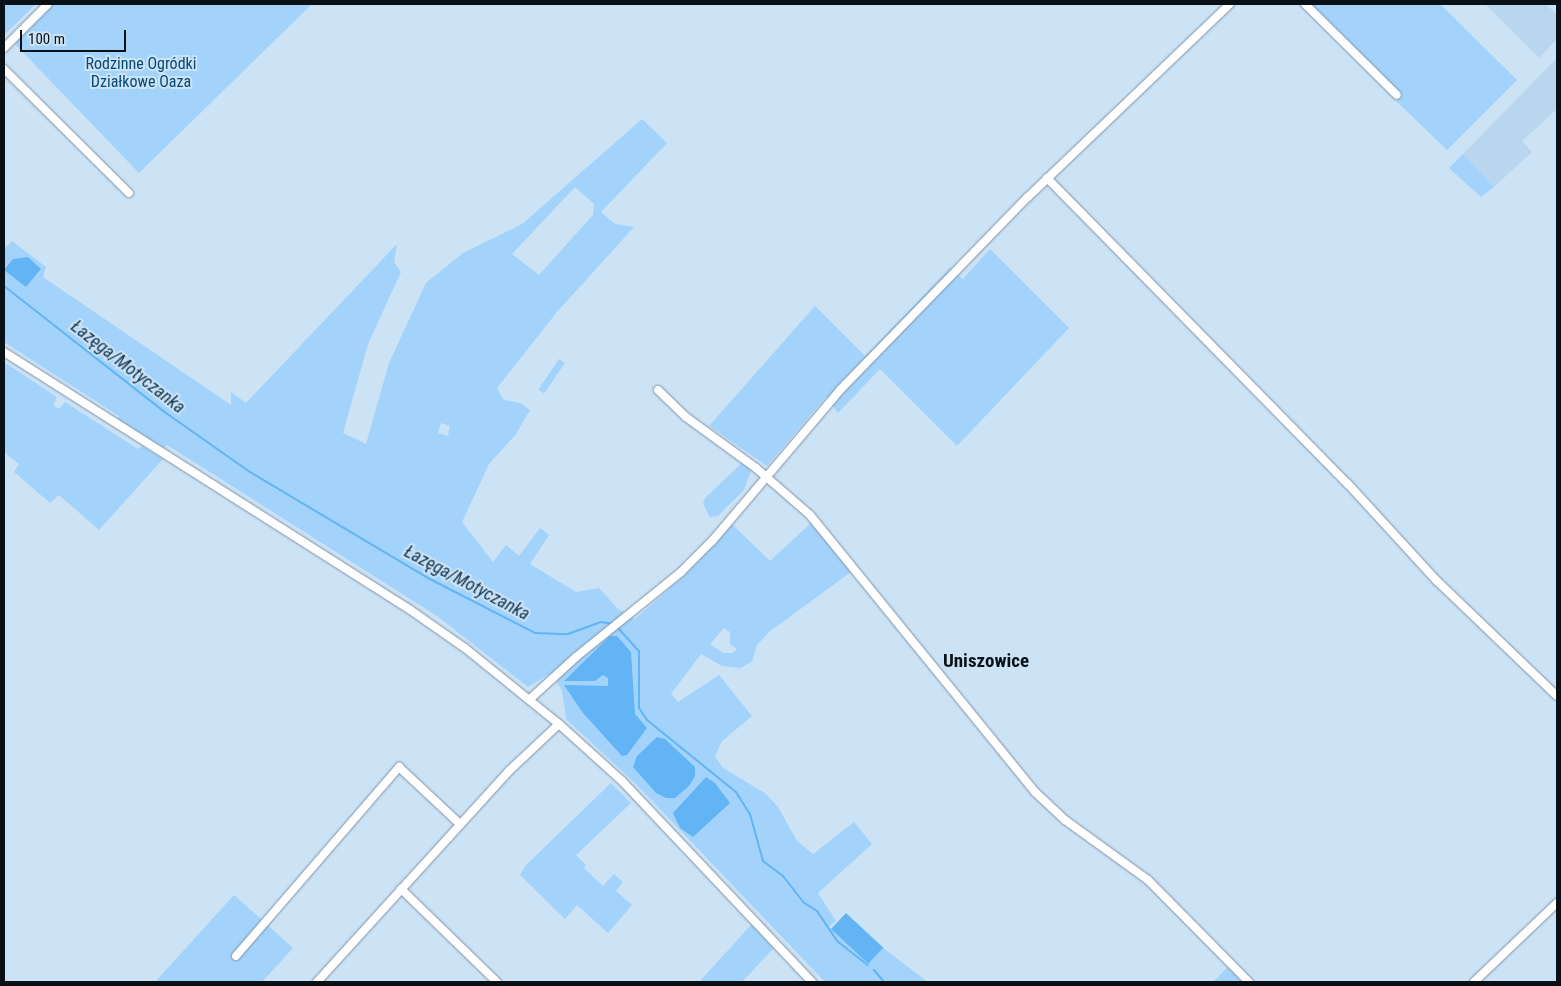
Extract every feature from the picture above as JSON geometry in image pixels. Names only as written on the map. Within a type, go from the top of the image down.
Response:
[{"type":"street","points":[[4,48],[48,4]]},
{"type":"street","points":[[530,699],[609,629],[694,559],[840,390],[1047,178],[1230,4]]},
{"type":"street","points":[[1305,4],[1397,95]]},
{"type":"street","points":[[4,70],[129,193]]},
{"type":"street","points":[[1047,178],[1348,484],[1437,580],[1557,696]]},
{"type":"street","points":[[4,352],[425,619],[530,699],[560,724],[635,794],[812,982]]},
{"type":"street","points":[[658,390],[686,417],[810,514],[1035,792],[1065,820],[1148,880],[1249,982]]},
{"type":"street","points":[[317,982],[460,824],[560,724]]},
{"type":"street","points":[[236,956],[400,767],[460,824]]},
{"type":"street","points":[[401,889],[497,982]]},
{"type":"street","points":[[1474,982],[1557,903]]},
{"type":"shaded area","points":[[1485,4],[1546,4],[1557,15],[1557,39],[1539,58]]},
{"type":"shaded area","points":[[1557,58],[1557,109],[1522,141],[1532,152],[1494,187],[1463,154]]},
{"type":"shaded area","points":[[28,257],[41,269],[26,287],[4,270],[13,259]]},
{"type":"shaded area","points":[[610,636],[617,636],[631,652],[635,714],[647,728],[627,755],[622,756],[583,713],[564,685],[608,686],[608,678],[603,675],[595,681],[564,681]]},
{"type":"shaded area","points":[[657,737],[665,739],[695,767],[695,776],[689,786],[675,798],[666,798],[656,793],[633,767],[637,756]]},
{"type":"shaded area","points":[[706,777],[715,783],[730,803],[693,837],[680,828],[673,813]]},
{"type":"shaded area","points":[[846,913],[883,948],[868,964],[831,929]]},
{"type":"green space","points":[[4,4],[36,4],[4,35]]},
{"type":"green space","name":"Rodzinne Ogródki Działkowe Oaza","points":[[54,4],[312,4],[139,173],[14,43]]},
{"type":"green space","points":[[1310,4],[1440,4],[1517,80],[1447,150],[1393,98],[1398,92]]},
{"type":"green space","points":[[642,119],[667,143],[601,212],[615,224],[634,227],[557,312],[497,388],[504,400],[520,403],[530,410],[516,434],[489,464],[462,522],[493,562],[506,545],[519,556],[540,528],[549,535],[530,564],[576,592],[599,588],[617,608],[635,619],[686,574],[732,524],[770,561],[811,523],[851,572],[769,632],[757,645],[752,661],[741,668],[722,666],[701,654],[671,694],[678,702],[719,675],[752,716],[722,741],[715,756],[723,768],[765,793],[778,807],[797,841],[813,854],[854,822],[872,844],[818,893],[836,921],[829,927],[868,963],[883,948],[928,982],[825,982],[636,784],[566,719],[562,690],[551,673],[528,687],[437,616],[167,445],[163,448],[118,419],[119,416],[4,342],[4,249],[12,241],[46,267],[43,277],[231,405],[231,392],[246,403],[397,244],[394,262],[401,272],[368,344],[343,433],[366,444],[389,363],[426,283],[463,253],[522,224]],"holes":[[[575,187],[594,204],[593,215],[539,275],[512,254]],[[441,423],[450,426],[448,436],[438,433]],[[724,628],[730,632],[730,644],[737,649],[733,653],[723,653],[710,644]]]},
{"type":"green space","points":[[1463,154],[1494,187],[1481,197],[1449,168]]},
{"type":"green space","points":[[990,249],[1069,328],[957,446],[880,369],[838,413],[826,397],[767,466],[709,426],[815,306],[865,356],[950,268],[963,279]]},
{"type":"green space","points":[[559,359],[565,363],[544,394],[538,390]]},
{"type":"green space","points":[[4,362],[57,397],[53,405],[59,409],[65,402],[138,449],[142,446],[163,459],[99,530],[59,495],[50,503],[14,472],[19,464],[4,452]]},
{"type":"green space","points":[[744,461],[752,468],[744,490],[718,516],[710,517],[703,504],[705,498]]},
{"type":"green space","points":[[611,783],[631,803],[576,855],[586,865],[584,868],[603,886],[614,874],[623,882],[616,891],[632,905],[608,933],[577,905],[565,919],[520,875],[526,865]]},
{"type":"green space","points":[[234,895],[293,948],[262,982],[155,982]]},
{"type":"green space","points":[[752,924],[774,948],[742,982],[699,982]]},
{"type":"green space","points":[[1228,967],[1243,982],[1213,982]]},
{"type":"waterway","name":"Łazęga/Motyczanka","points":[[4,286],[166,413],[250,472],[426,577],[535,633],[568,634],[601,622],[614,624]]},
{"type":"waterway","name":"Łazęga/Motyczanka","points":[[618,628],[639,651],[639,708],[647,720],[736,792],[750,814],[763,861],[783,876],[803,902],[817,911],[837,941],[868,965]]},
{"type":"waterway","name":"Łazęga/Motyczanka","points":[[874,970],[884,982]]},
{"type":"district","name":"Uniszowice","points":[[986,661]]}]
